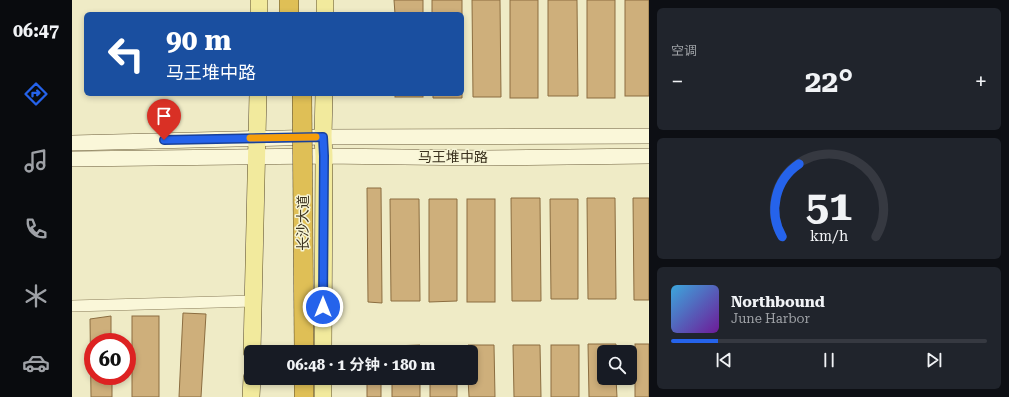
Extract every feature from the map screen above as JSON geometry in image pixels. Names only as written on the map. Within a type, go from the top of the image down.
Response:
[{"type":"highway","points":[[289,0],[289,12]]},
{"type":"highway","points":[[301,0],[301,12]]},
{"type":"highway","name":"长沙大道","points":[[290,96],[291,345]]},
{"type":"highway","name":"长沙大道","points":[[302,96],[304,345]]},
{"type":"highway","points":[[291,385],[291,397]]},
{"type":"highway","points":[[304,385],[304,397]]},
{"type":"main road","points":[[259,0],[259,12]]},
{"type":"main road","points":[[325,0],[325,12]]},
{"type":"main road","points":[[252,345],[258,96]]},
{"type":"main road","points":[[323,345],[324,96]]},
{"type":"main road","name":"马王堆中路","points":[[72,143],[323,137],[649,136]]},
{"type":"main road","name":"马王堆中路","points":[[72,159],[324,156],[483,158],[649,156]]},
{"type":"main road","points":[[251,397],[252,385]]},
{"type":"main road","points":[[323,385],[323,397]]},
{"type":"street","points":[[72,306],[254,301]]},
{"type":"building","points":[[394,0],[423,0],[423,12],[395,12]]},
{"type":"building","points":[[432,0],[462,0],[462,12],[432,12]]},
{"type":"building","points":[[472,0],[500,0],[501,97],[473,97]]},
{"type":"building","points":[[510,0],[538,0],[538,98],[510,98]]},
{"type":"building","points":[[548,0],[577,0],[578,96],[548,96]]},
{"type":"building","points":[[587,0],[615,0],[615,98],[587,98]]},
{"type":"building","points":[[625,0],[649,0],[649,96],[625,96]]},
{"type":"building","points":[[395,96],[423,96],[423,97]]},
{"type":"building","points":[[433,96],[462,96],[462,98],[433,98]]},
{"type":"building","points":[[367,188],[381,188],[382,303],[368,302]]},
{"type":"building","points":[[511,198],[540,198],[541,301],[512,301]]},
{"type":"building","points":[[587,198],[615,198],[616,299],[588,299]]},
{"type":"building","points":[[633,198],[649,198],[649,300],[634,300]]},
{"type":"building","points":[[390,199],[419,199],[420,301],[391,301]]},
{"type":"building","points":[[429,199],[457,199],[457,301],[429,302]]},
{"type":"building","points":[[467,199],[495,199],[495,302],[467,302]]},
{"type":"building","points":[[550,199],[578,199],[578,299],[551,299]]},
{"type":"building","points":[[183,313],[206,314],[201,397],[179,397]]},
{"type":"building","points":[[111,316],[111,333],[90,333],[90,319]]},
{"type":"building","points":[[132,316],[159,316],[159,397],[132,397],[132,385],[136,385],[136,333],[132,333]]},
{"type":"building","points":[[588,344],[616,344],[597,345],[597,385],[616,385],[617,397],[589,397]]},
{"type":"building","points":[[649,344],[649,397],[635,397],[635,385],[637,385],[637,345],[635,345]]},
{"type":"building","points":[[478,345],[494,345],[495,397],[469,397],[468,385],[478,385]]},
{"type":"building","points":[[513,345],[540,345],[541,397],[514,397]]},
{"type":"building","points":[[551,345],[579,345],[579,397],[551,397]]},
{"type":"building","points":[[91,385],[112,385],[112,397],[91,397]]},
{"type":"building","points":[[367,385],[381,385],[381,397],[367,397]]},
{"type":"building","points":[[392,385],[420,385],[420,397],[392,397]]},
{"type":"building","points":[[430,385],[457,385],[457,397],[430,397]]},
{"type":"slow traffic","points":[[250,138],[316,137]]},
{"type":"route","points":[[164,140],[323,137],[323,307]]}]
